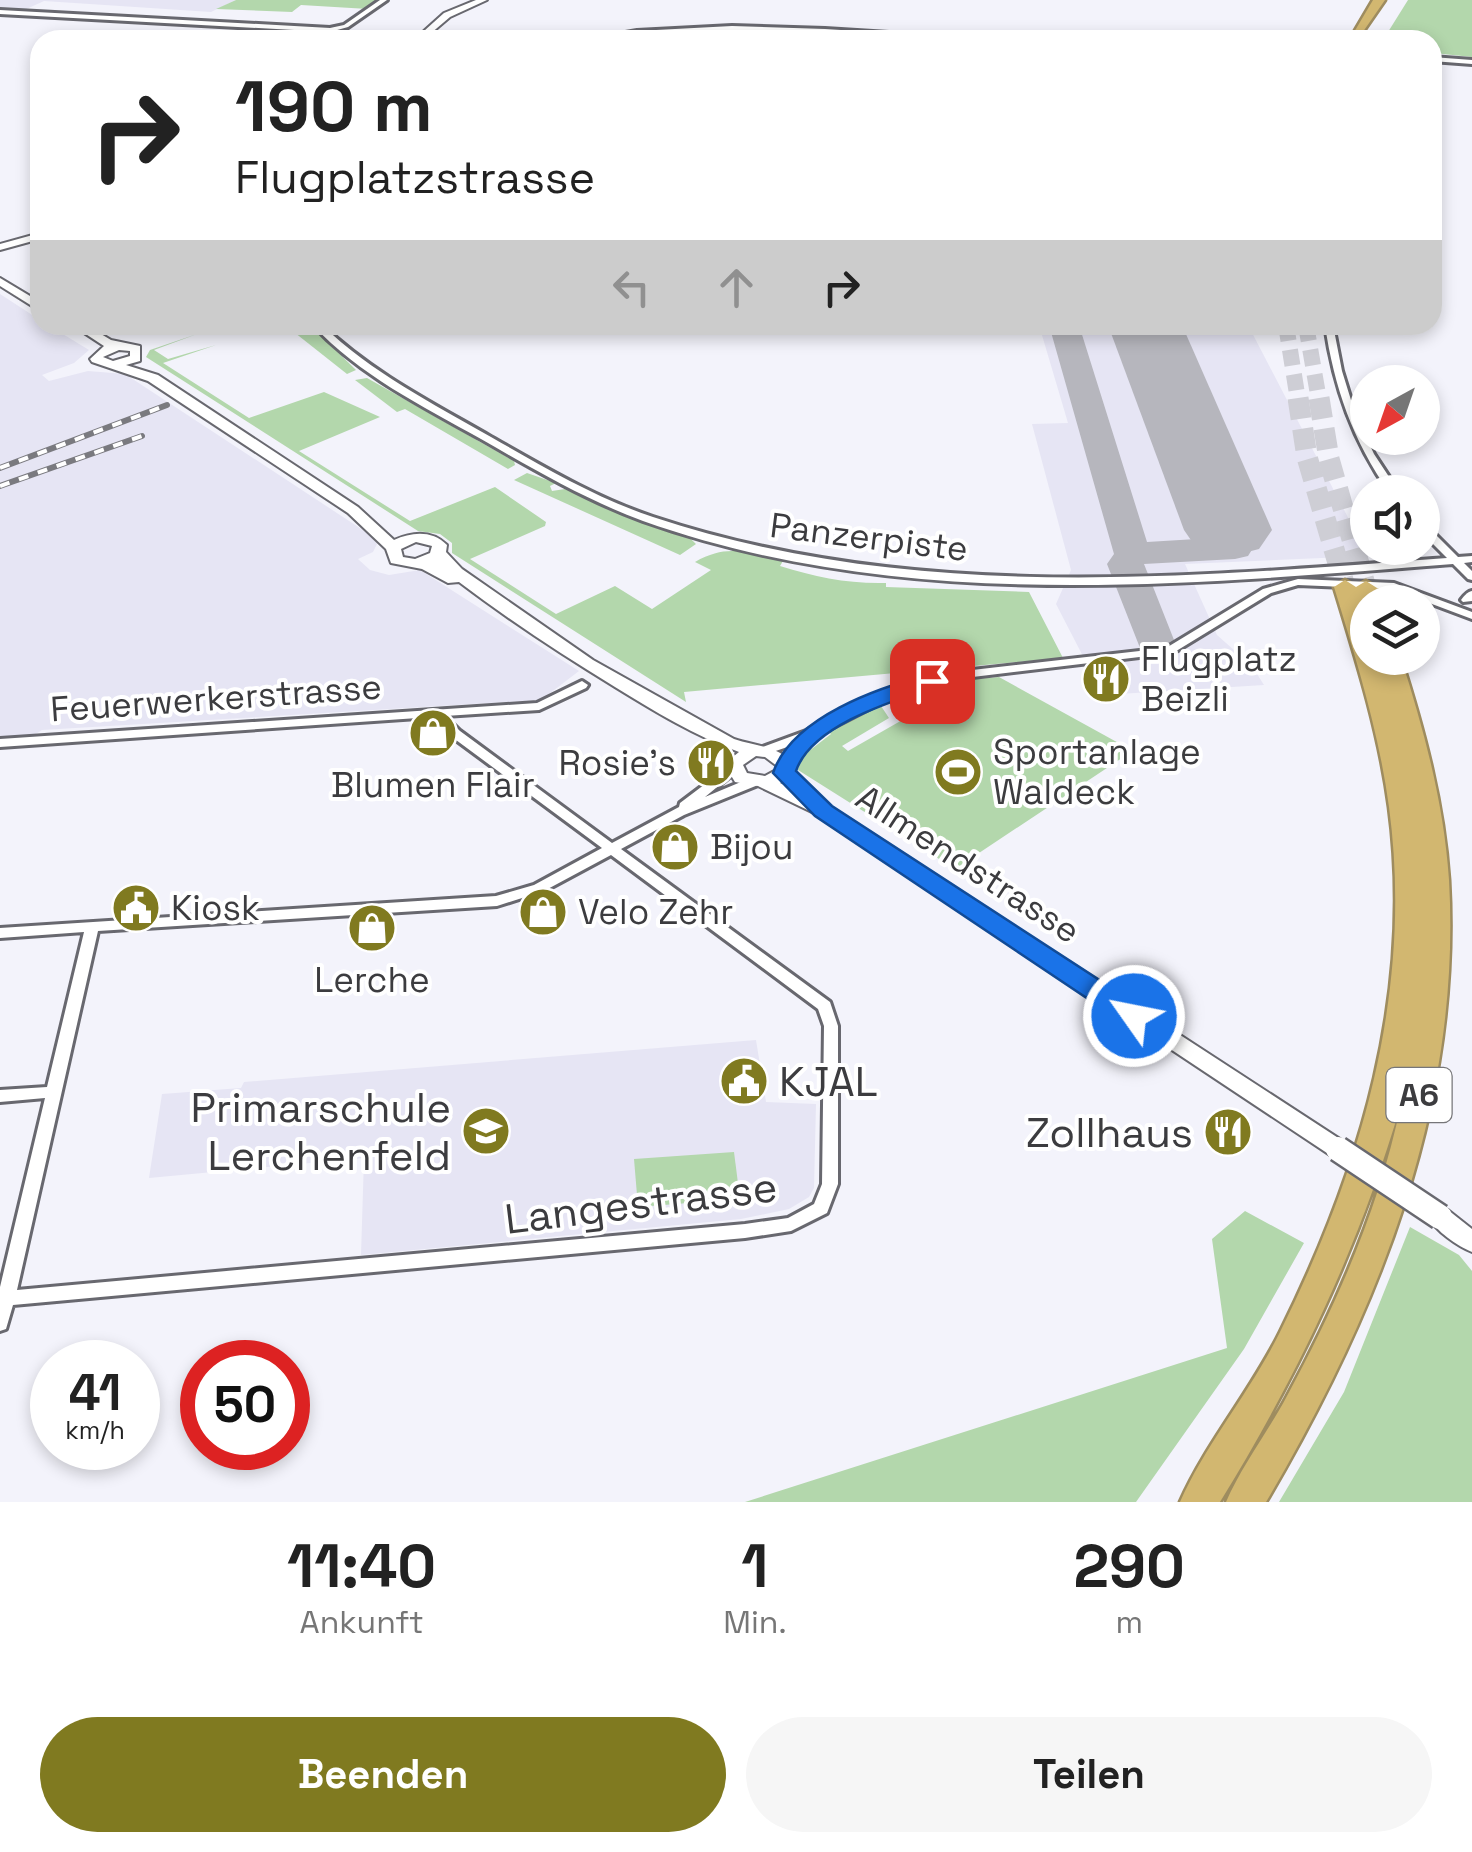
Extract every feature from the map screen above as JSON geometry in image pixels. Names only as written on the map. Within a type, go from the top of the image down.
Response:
[{"type":"highway","points":[[1351,30],[1367,0]]},
{"type":"highway","points":[[1352,30],[1379,0]]},
{"type":"highway","name":"A6","points":[[1199,1502],[1270,1387],[1331,1262],[1372,1150],[1398,1040],[1409,936],[1406,838],[1377,675]]},
{"type":"highway","name":"A6","points":[[1245,1502],[1302,1404],[1363,1276],[1403,1161],[1427,1048],[1436,957],[1434,862],[1419,766],[1394,675]]},
{"type":"main road","points":[[430,30],[447,16],[483,0]]},
{"type":"main road","points":[[0,247],[30,239]]},
{"type":"main road","points":[[0,281],[30,300]]},
{"type":"main road","points":[[87,335],[105,348],[136,349],[136,358],[154,378]]},
{"type":"main road","points":[[105,348],[98,362],[154,378],[360,515],[415,538],[436,542],[439,554],[481,593]]},
{"type":"main road","points":[[115,364],[136,358]]},
{"type":"main road","points":[[360,515],[393,548]]},
{"type":"main road","points":[[393,548],[415,538]]},
{"type":"main road","points":[[393,548],[396,560],[417,563],[481,593],[688,724],[733,766],[758,751]]},
{"type":"main road","points":[[417,563],[439,554]]},
{"type":"main road","points":[[688,724],[758,751]]},
{"type":"main road","name":"Allmendstrasse","points":[[758,751],[785,768],[824,811]]},
{"type":"main road","name":"Allmendstrasse","points":[[733,766],[737,776],[824,811],[1440,1216],[1472,1242]]},
{"type":"main road","points":[[758,782],[785,768]]},
{"type":"street","points":[[0,12],[330,30],[346,26],[384,0]]},
{"type":"street","points":[[650,30],[734,25],[812,30]]},
{"type":"street","points":[[1442,60],[1472,62]]},
{"type":"street","name":"Panzerpiste","points":[[329,335],[382,378],[566,483],[658,523],[751,550],[851,569],[936,577],[1094,579],[1472,559]]},
{"type":"street","points":[[1331,335],[1349,416],[1382,475]]},
{"type":"street","points":[[1440,546],[1472,577]]},
{"type":"street","points":[[1304,570],[1313,582]]},
{"type":"street","points":[[758,751],[810,734],[878,698],[957,674],[1169,651],[1267,592],[1313,582],[1394,586],[1472,616]]},
{"type":"street","name":"Feuerwerkerstrasse","points":[[0,743],[540,706],[582,685]]},
{"type":"street","points":[[436,714],[456,734],[615,848]]},
{"type":"street","points":[[785,768],[810,734]]},
{"type":"street","points":[[679,812],[733,766]]},
{"type":"street","points":[[0,933],[497,901],[539,888],[679,812],[758,782]]},
{"type":"street","name":"Langestrasse","points":[[2,1299],[726,1233],[808,1218],[821,1208],[830,1184],[832,1026],[825,1006],[615,848]]},
{"type":"street","points":[[0,1324],[2,1299],[92,928]]},
{"type":"street","points":[[0,1096],[52,1092]]},
{"type":"shaded area","points":[[0,0],[236,0],[211,12],[44,1],[22,11],[0,10]]},
{"type":"shaded area","points":[[0,294],[30,314],[30,335],[64,335],[89,350],[74,363],[42,375],[49,381],[88,371],[125,374],[372,536],[377,544],[373,552],[358,559],[370,570],[389,575],[420,570],[579,671],[541,700],[42,730],[31,737],[0,739]]},
{"type":"shaded area","points":[[1042,335],[1253,335],[1350,521],[1350,557],[1185,564],[1217,635],[1252,666],[1264,685],[1103,695],[1056,604],[1071,570],[1032,424],[1068,423]]},
{"type":"shaded area","name":"Primarschule Lerchenfeld","points":[[756,1040],[766,1102],[816,1104],[814,1188],[809,1197],[789,1209],[741,1219],[361,1255],[364,1158],[149,1178],[162,1094],[241,1088],[244,1082]]},
{"type":"green space","points":[[236,0],[381,0],[368,9],[301,5],[292,12],[216,9]]},
{"type":"green space","points":[[1408,0],[1472,0],[1472,57],[1442,54],[1442,30],[1389,30]]},
{"type":"green space","points":[[194,335],[154,350],[168,359],[216,345],[163,363],[249,418],[324,392],[380,417],[299,451],[410,521],[495,487],[546,522],[545,526],[470,559],[556,614],[615,586],[652,609],[711,570],[695,562],[718,553],[738,551],[783,561],[780,566],[806,573],[845,581],[886,583],[886,587],[1029,592],[1063,658],[684,692],[686,702],[452,553],[452,543],[440,534],[418,531],[146,357],[150,350]]},
{"type":"green space","points":[[298,335],[320,335],[356,370],[347,374]]},
{"type":"green space","points":[[367,378],[515,465],[508,469],[405,409],[397,412],[355,380]]},
{"type":"green space","points":[[527,473],[556,483],[550,486],[552,491],[565,489],[690,538],[696,544],[680,555],[514,480]]},
{"type":"green space","name":"Sportanlage Waldeck","points":[[999,677],[1124,746],[1128,754],[955,869],[798,770],[800,758],[831,734],[828,731],[872,707],[881,706],[889,718],[842,746],[848,751],[974,679]]},
{"type":"green space","points":[[734,1152],[740,1199],[638,1207],[634,1159]]},
{"type":"green space","points":[[1245,1211],[1304,1243],[1244,1349],[1136,1502],[745,1502],[1227,1348],[1212,1239]]},
{"type":"green space","points":[[1410,1227],[1459,1255],[1472,1271],[1472,1502],[1279,1502],[1344,1392]]},
{"type":"taxiway","points":[[1067,335],[1132,554]]},
{"type":"taxiway","points":[[1132,554],[1235,548],[1228,530]]},
{"type":"taxiway","points":[[1132,554],[1125,564],[1156,645]]},
{"type":"runway","points":[[1149,335],[1228,530]]},
{"type":"tunnel","points":[[1288,335],[1298,400]]},
{"type":"tunnel","points":[[1308,335],[1319,400]]},
{"type":"tunnel","points":[[1298,398],[1307,457],[1345,587]]},
{"type":"tunnel","points":[[1319,398],[1329,459],[1365,585]]},
{"type":"railway","points":[[0,468],[167,405]]},
{"type":"railway","points":[[0,486],[142,436]]},
{"type":"place","name":"Flugplatz Beizli","points":[[1106,679]]},
{"type":"place","name":"Blumen Flair","points":[[433,733]]},
{"type":"place","name":"Rosie's","points":[[711,763]]},
{"type":"place","name":"Sportanlage Waldeck","points":[[958,772]]},
{"type":"place","name":"Bijou","points":[[675,847]]},
{"type":"place","name":"Kiosk","points":[[136,908]]},
{"type":"place","name":"Velo Zehr","points":[[543,912]]},
{"type":"place","name":"Lerche","points":[[372,928]]},
{"type":"place","name":"KJAL","points":[[744,1081]]},
{"type":"place","name":"Primarschule Lerchenfeld","points":[[486,1131]]},
{"type":"place","name":"Zollhaus","points":[[1228,1132]]},
{"type":"route","points":[[932,681],[878,698],[810,734],[789,758],[784,773],[824,811],[1134,1016]]}]
